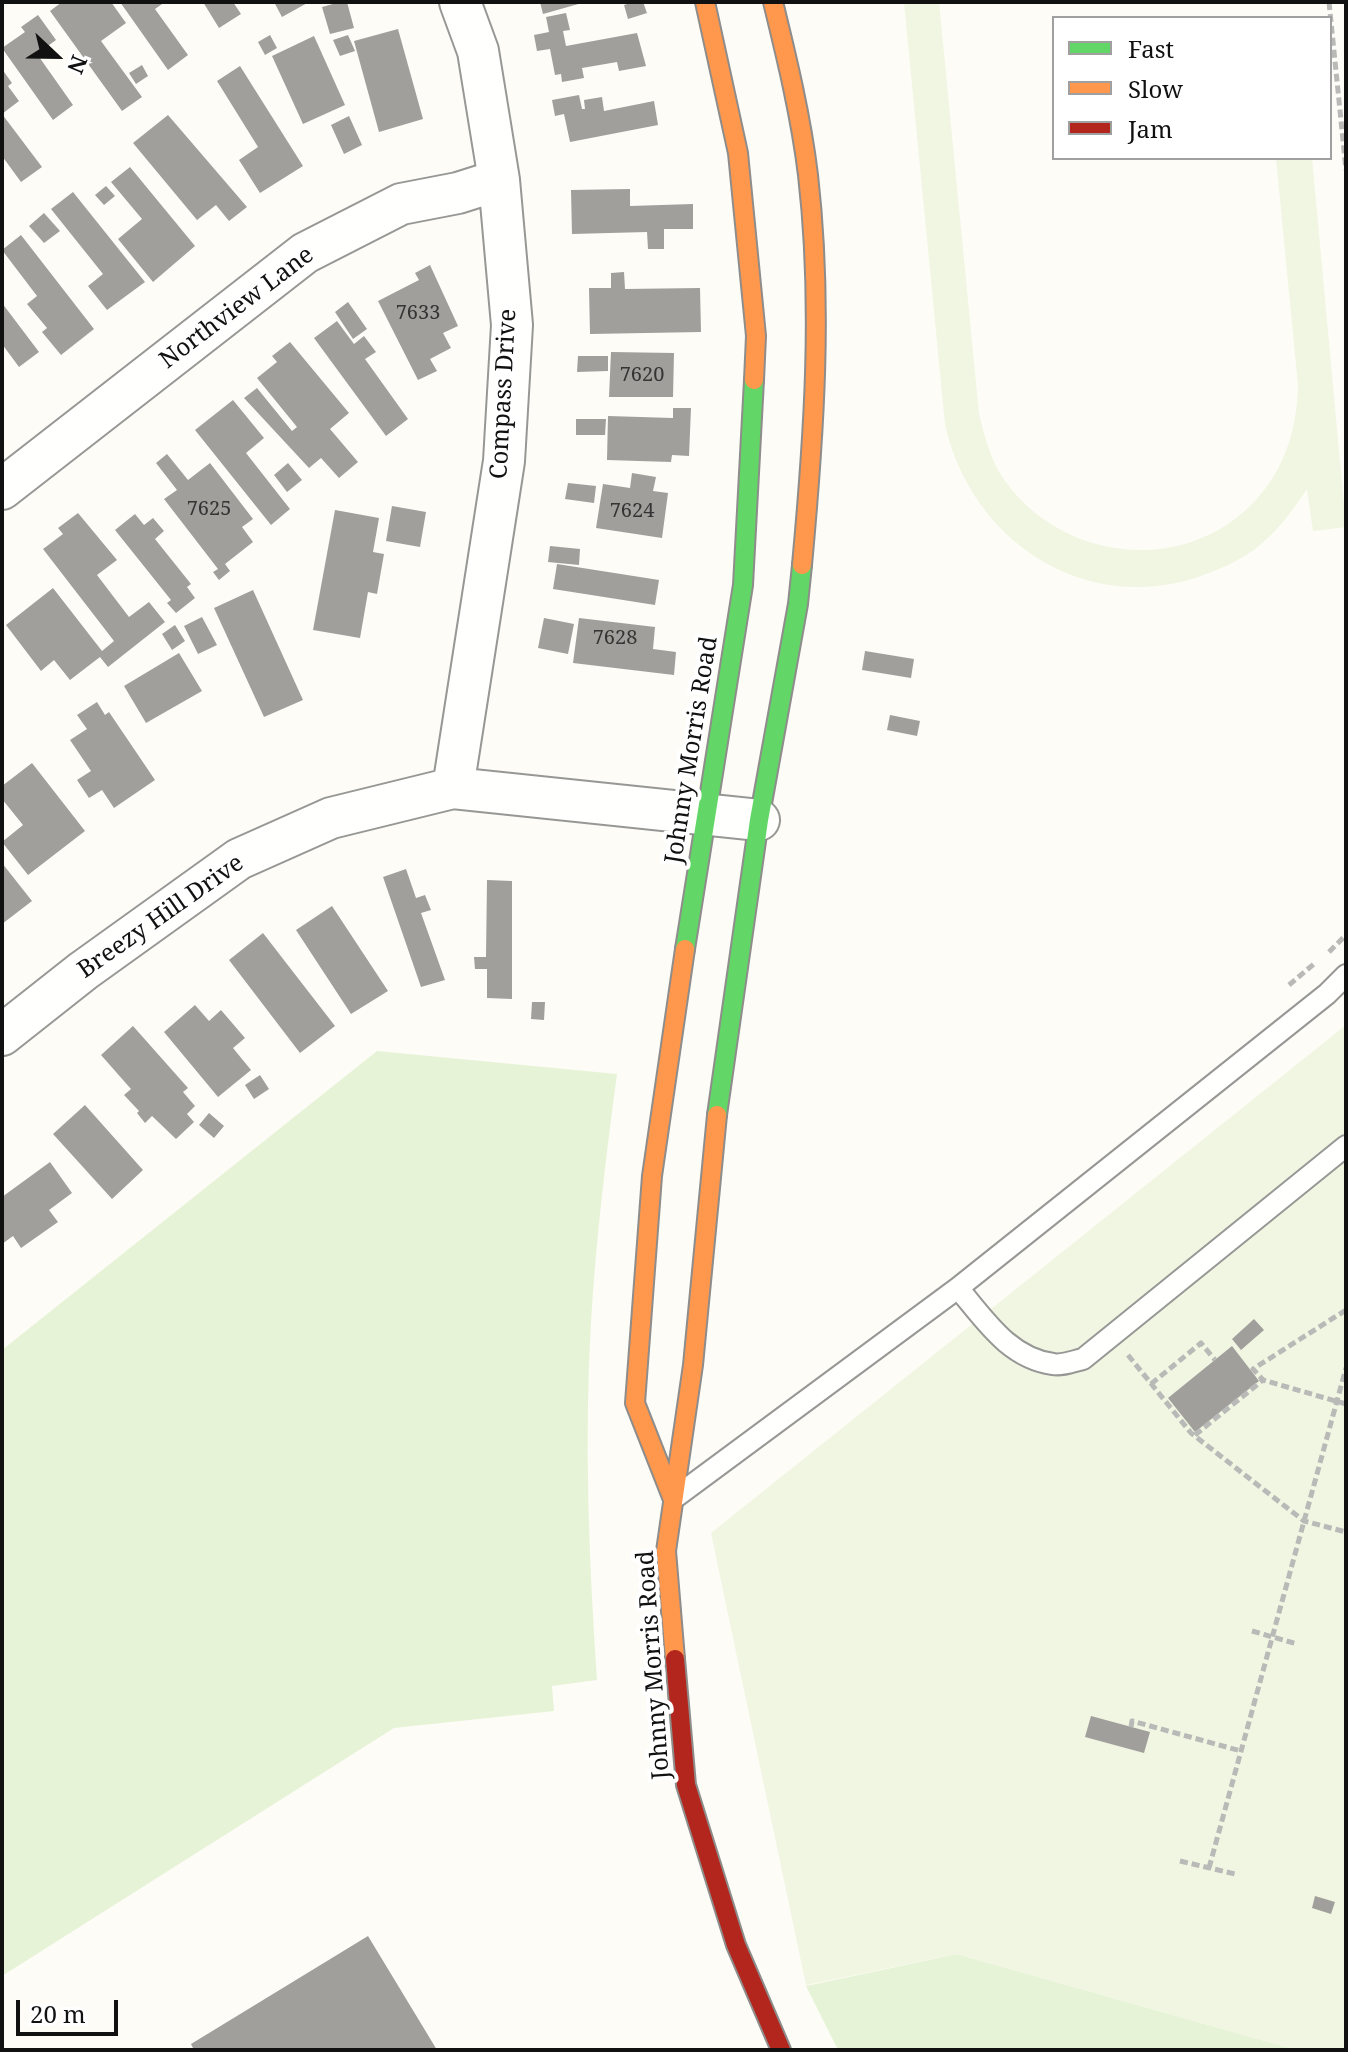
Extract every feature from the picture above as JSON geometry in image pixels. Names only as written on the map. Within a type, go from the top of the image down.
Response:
[{"type":"street","name":"Compass Drive","points":[[453,788],[504,461],[512,325],[499,180],[478,51],[460,2]]},
{"type":"street","name":"Johnny Morris Road","points":[[673,1499],[635,1403],[652,1176],[705,815],[743,585],[756,336],[738,153],[705,2]]},
{"type":"street","name":"Johnny Morris Road","points":[[773,2],[789,65],[808,175],[816,290],[814,433],[798,604],[759,820],[721,1077],[693,1365],[666,1551],[686,1785],[736,1945],[781,2050]]},
{"type":"street","name":"Northview Lane","points":[[2,489],[305,253],[401,204],[458,193],[499,180]]},
{"type":"street","name":"Breezy Hill Drive","points":[[2,1035],[83,971],[239,859],[331,818],[453,788],[759,820]]},
{"type":"lane","points":[[673,1499],[958,1288],[1327,994],[1346,975]]},
{"type":"lane","points":[[958,1288],[997,1334],[1020,1355],[1055,1365],[1083,1359],[1346,1146]]},
{"type":"path","points":[[1332,32],[1346,170]]},
{"type":"path","points":[[1278,995],[1346,935]]},
{"type":"path","points":[[1346,1310],[1253,1369],[1263,1380],[1346,1404]]},
{"type":"path","points":[[1112,1336],[1195,1435],[1304,1521],[1346,1532]]},
{"type":"path","points":[[1151,1384],[1201,1343],[1215,1360]]},
{"type":"path","points":[[1209,1868],[1346,1368]]},
{"type":"path","points":[[1195,1435],[1263,1380]]},
{"type":"path","points":[[1252,1631],[1297,1644]]},
{"type":"path","points":[[1131,1727],[1132,1721],[1241,1751]]},
{"type":"path","points":[[1180,1861],[1235,1874]]},
{"type":"green space","points":[[904,2],[939,2],[979,414],[987,444],[999,472],[1024,503],[1054,526],[1088,542],[1125,549],[1162,549],[1199,539],[1232,521],[1261,494],[1278,470],[1289,443],[1298,385],[1276,160],[1312,160],[1346,527],[1313,531],[1307,489],[1285,519],[1253,551],[1195,578],[1152,586],[1111,585],[1072,575],[1036,557],[1005,532],[978,501],[958,465],[945,424]]},
{"type":"green space","points":[[1346,1025],[1346,2050],[1297,2050],[957,1954],[806,1985],[711,1533]]},
{"type":"green space","points":[[377,1051],[617,1074],[593,1291],[589,1367],[588,1501],[597,1680],[552,1686],[554,1711],[394,1728],[2,1976],[2,1350]]},
{"type":"green space","points":[[957,1954],[1297,2050],[838,2050],[806,1986]]},
{"type":"building","points":[[62,2],[111,2],[126,23],[101,41],[142,97],[122,111],[50,11]]},
{"type":"building","points":[[120,2],[165,2],[155,9],[188,55],[168,70]]},
{"type":"building","points":[[203,2],[233,2],[241,14],[219,28]]},
{"type":"building","points":[[274,2],[309,2],[282,17]]},
{"type":"building","points":[[347,2],[354,28],[330,34],[322,7]]},
{"type":"building","points":[[540,2],[582,2],[582,3],[543,14]]},
{"type":"building","points":[[643,2],[647,13],[628,19],[624,5]]},
{"type":"building","points":[[566,13],[570,30],[563,31],[566,46],[637,33],[646,66],[619,71],[617,62],[582,68],[584,78],[562,82],[561,74],[555,75],[550,49],[537,51],[534,35],[549,32],[546,17]]},
{"type":"building","points":[[38,15],[56,40],[37,54],[73,105],[53,120],[2,48],[25,32],[21,27]]},
{"type":"building","points":[[398,29],[423,119],[379,132],[354,41]]},
{"type":"building","points":[[270,35],[277,48],[265,55],[258,42]]},
{"type":"building","points":[[348,35],[355,51],[340,56],[333,40]]},
{"type":"building","points":[[314,36],[345,105],[303,124],[272,56]]},
{"type":"building","points":[[142,65],[148,76],[136,84],[129,73]]},
{"type":"building","points":[[240,66],[303,166],[260,193],[239,160],[258,147],[217,81]]},
{"type":"building","points":[[2,69],[12,83],[8,86],[19,101],[2,114]]},
{"type":"building","points":[[579,95],[582,109],[585,109],[584,100],[602,97],[604,111],[654,101],[658,125],[570,142],[564,114],[555,116],[552,100]]},
{"type":"building","points":[[2,114],[42,167],[21,182],[2,156]]},
{"type":"building","points":[[168,115],[247,207],[229,221],[216,205],[197,220],[133,143]]},
{"type":"building","points":[[349,116],[362,145],[344,154],[331,125]]},
{"type":"building","points":[[130,167],[195,246],[153,282],[118,239],[142,219],[111,182]]},
{"type":"building","points":[[106,186],[115,196],[104,205],[95,195]]},
{"type":"building","points":[[630,189],[630,206],[693,204],[693,229],[664,229],[664,249],[648,249],[647,232],[572,234],[571,190]]},
{"type":"building","points":[[73,192],[145,282],[107,310],[88,286],[103,274],[51,209]]},
{"type":"building","points":[[44,213],[60,231],[44,243],[29,226]]},
{"type":"building","points":[[21,235],[94,329],[61,355],[42,332],[47,328],[27,304],[37,296],[2,250]]},
{"type":"building","points":[[430,265],[458,326],[443,333],[451,348],[430,359],[437,371],[418,380],[378,301],[419,280],[415,273]]},
{"type":"building","points":[[624,272],[625,289],[700,288],[701,332],[590,334],[589,288],[611,288],[611,273]]},
{"type":"building","points":[[348,302],[367,329],[353,339],[335,312]]},
{"type":"building","points":[[2,303],[39,352],[19,367],[2,344]]},
{"type":"building","points":[[337,321],[354,344],[364,336],[376,352],[365,359],[408,419],[386,436],[314,338]]},
{"type":"building","points":[[290,342],[349,413],[330,429],[358,462],[339,478],[321,458],[309,468],[244,398],[257,388],[292,431],[297,427],[257,378],[277,362],[272,356]]},
{"type":"building","points":[[611,352],[674,353],[673,397],[609,397]]},
{"type":"building","points":[[578,356],[608,356],[608,371],[577,372]]},
{"type":"building","points":[[233,400],[264,438],[246,453],[290,509],[271,525],[195,430]]},
{"type":"building","points":[[673,408],[691,408],[689,456],[672,455],[671,462],[607,460],[608,416],[673,418]]},
{"type":"building","points":[[576,419],[606,419],[605,435],[576,435]]},
{"type":"building","points":[[167,454],[188,480],[210,463],[253,519],[242,527],[253,542],[225,564],[230,571],[219,580],[213,572],[218,569],[164,499],[177,490],[156,463]]},
{"type":"building","points":[[288,463],[302,480],[287,492],[274,475]]},
{"type":"building","points":[[632,473],[656,477],[653,491],[668,493],[662,538],[596,528],[603,484],[630,488]]},
{"type":"building","points":[[568,483],[596,486],[594,503],[565,499]]},
{"type":"building","points":[[392,506],[426,512],[420,547],[386,541]]},
{"type":"building","points":[[335,510],[379,518],[373,552],[384,554],[377,594],[368,592],[360,638],[313,630]]},
{"type":"building","points":[[78,513],[117,560],[97,575],[129,617],[149,602],[165,622],[108,667],[100,657],[70,680],[54,660],[41,671],[6,625],[53,588],[102,651],[114,641],[43,549],[63,534],[58,528]]},
{"type":"building","points":[[135,514],[144,525],[153,518],[164,531],[155,539],[191,584],[187,587],[195,598],[176,613],[167,603],[171,600],[115,530]]},
{"type":"building","points":[[550,546],[580,549],[579,565],[548,562]]},
{"type":"building","points":[[557,564],[659,580],[655,605],[553,589]]},
{"type":"building","points":[[253,590],[303,700],[264,717],[214,608]]},
{"type":"building","points":[[202,617],[217,645],[198,654],[184,626]]},
{"type":"building","points":[[544,618],[574,624],[568,654],[538,648]]},
{"type":"building","points":[[579,618],[655,627],[653,649],[676,652],[674,675],[573,663]]},
{"type":"building","points":[[175,625],[185,641],[172,650],[162,634]]},
{"type":"building","points":[[865,651],[914,659],[911,678],[862,670]]},
{"type":"building","points":[[179,653],[202,691],[146,723],[124,686]]},
{"type":"building","points":[[97,702],[105,715],[109,712],[155,780],[114,808],[102,790],[89,798],[77,780],[91,771],[70,740],[87,729],[77,715]]},
{"type":"building","points":[[890,715],[920,721],[917,736],[887,730]]},
{"type":"building","points":[[32,763],[85,831],[28,875],[2,842],[23,825],[2,799],[2,786]]},
{"type":"building","points":[[2,863],[32,901],[2,924]]},
{"type":"building","points":[[406,869],[416,898],[425,895],[431,910],[421,913],[445,980],[421,987],[383,877]]},
{"type":"building","points":[[487,880],[512,881],[512,999],[487,998],[487,969],[475,969],[474,957],[486,957]]},
{"type":"building","points":[[332,906],[388,991],[351,1014],[296,930]]},
{"type":"building","points":[[263,933],[335,1026],[300,1053],[229,960]]},
{"type":"building","points":[[532,1002],[545,1002],[544,1020],[531,1019]]},
{"type":"building","points":[[195,1005],[209,1021],[221,1010],[245,1038],[233,1048],[251,1070],[218,1097],[164,1032]]},
{"type":"building","points":[[133,1026],[188,1088],[183,1092],[195,1106],[187,1114],[194,1122],[176,1139],[152,1116],[145,1123],[124,1095],[131,1089],[101,1055]]},
{"type":"building","points":[[260,1075],[269,1089],[254,1099],[245,1085]]},
{"type":"building","points":[[85,1105],[143,1170],[112,1199],[53,1134]]},
{"type":"building","points":[[209,1113],[224,1126],[214,1138],[199,1125]]},
{"type":"building","points":[[50,1162],[72,1193],[49,1210],[58,1222],[21,1248],[13,1236],[2,1244],[2,1197]]},
{"type":"building","points":[[1254,1319],[1264,1330],[1241,1350],[1232,1339]]},
{"type":"building","points":[[1232,1346],[1259,1381],[1195,1432],[1168,1398]]},
{"type":"building","points":[[1091,1716],[1150,1732],[1144,1753],[1085,1737]]},
{"type":"building","points":[[1315,1896],[1335,1902],[1331,1914],[1312,1908]]},
{"type":"building","points":[[368,1936],[437,2050],[194,2050],[191,2044]]},
{"type":"traffic: fast","points":[[685,949],[743,585],[754,380]]},
{"type":"traffic: fast","points":[[717,1115],[759,820],[798,604],[802,565]]},
{"type":"traffic: slow","points":[[705,2],[738,153],[756,336],[754,380]]},
{"type":"traffic: slow","points":[[773,2],[805,153],[813,224],[815,370],[802,565]]},
{"type":"traffic: slow","points":[[672,1497],[635,1403],[652,1176],[685,949]]},
{"type":"traffic: slow","points":[[675,1659],[666,1551],[693,1365],[717,1115]]},
{"type":"traffic: jam","points":[[675,1659],[686,1785],[736,1945],[781,2050]]}]
